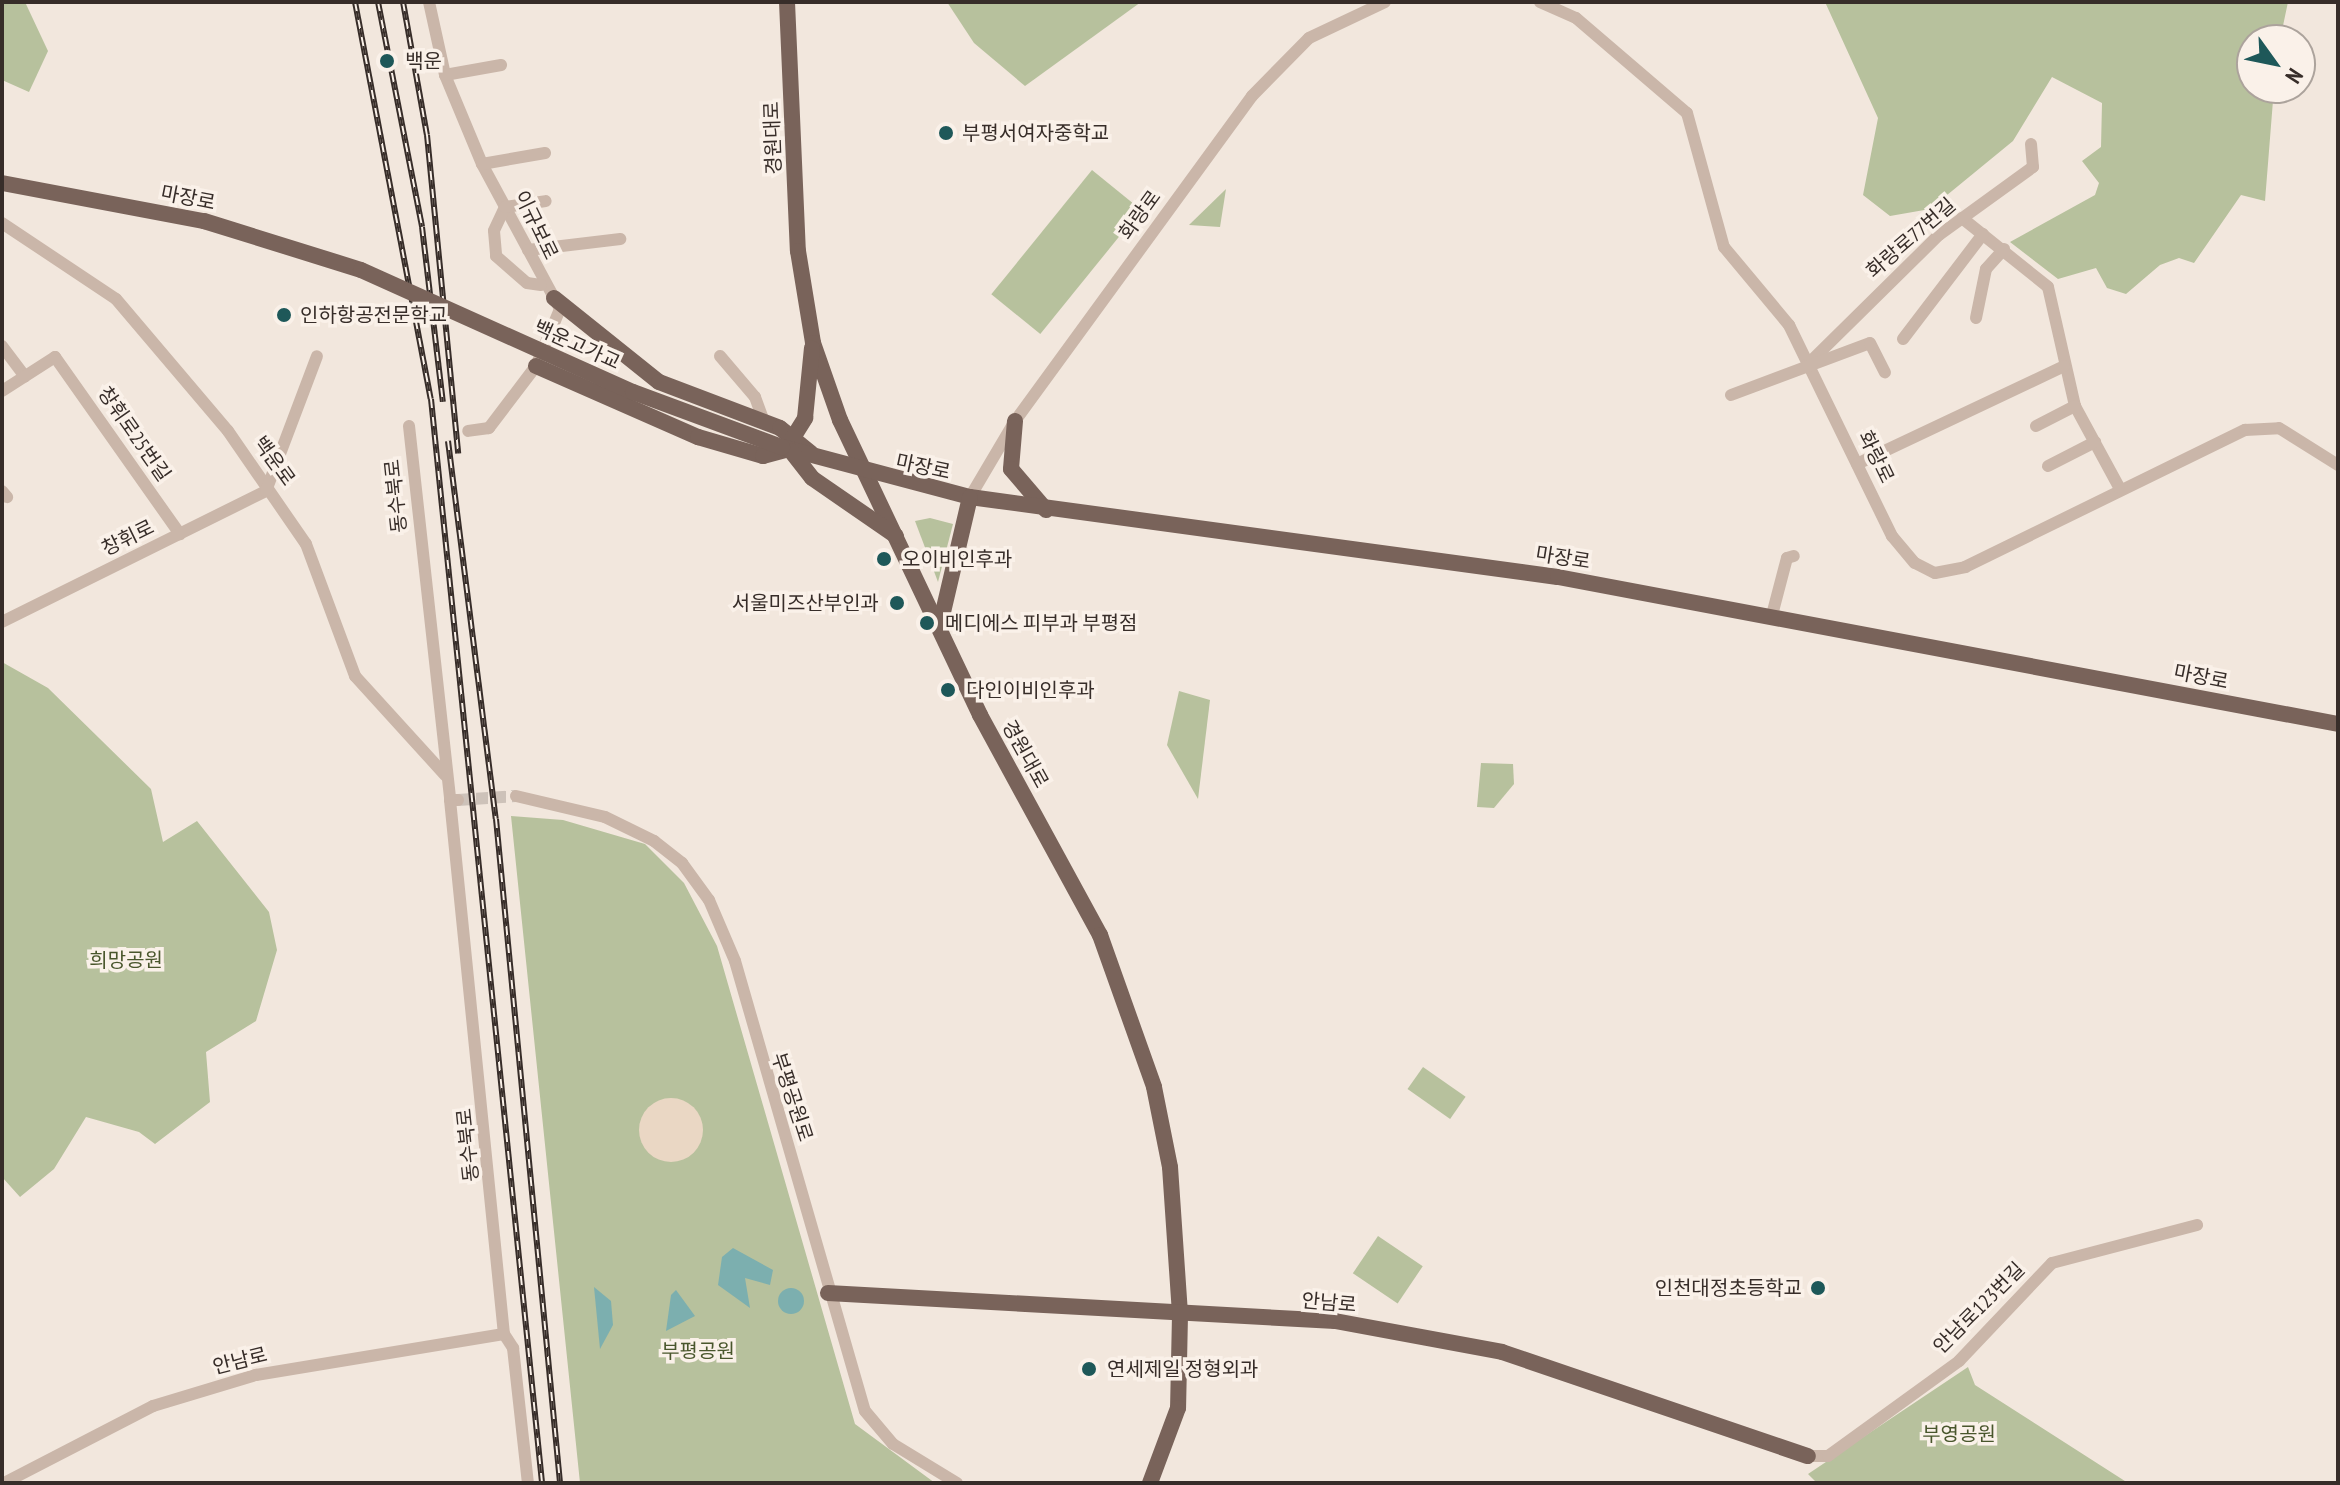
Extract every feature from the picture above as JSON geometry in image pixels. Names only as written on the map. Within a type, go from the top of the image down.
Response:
[{"type":"main road","name":"경원대로","points":[[787,2],[798,251],[813,343],[869,476],[940,625],[1100,935],[1154,1087],[1176,1212],[1180,1315],[1178,1408],[1150,1483]]},
{"type":"main road","name":"마장로","points":[[2,183],[204,221],[361,270]]},
{"type":"main road","name":"백운고가교","points":[[361,270],[633,392],[789,445]]},
{"type":"main road","points":[[548,292],[659,382],[772,425],[812,478],[899,538]]},
{"type":"main road","points":[[772,425],[796,414],[813,343]]},
{"type":"main road","points":[[536,366],[698,437],[763,456],[789,445],[805,418],[813,343]]},
{"type":"main road","points":[[1015,421],[1011,469],[1046,510]]},
{"type":"main road","name":"마장로","points":[[789,445],[869,476],[970,497],[1046,510],[1558,577],[2338,724]]},
{"type":"main road","points":[[940,625],[970,497]]},
{"type":"main road","name":"안남로","points":[[828,1293],[1180,1315],[1335,1321],[1502,1352],[1808,1456]]},
{"type":"street","name":"이규보로","points":[[429,2],[445,75],[482,164],[528,250],[558,320],[536,366],[489,428],[468,431]]},
{"type":"street","name":"화랑로","points":[[970,497],[1015,421],[1277,67],[1346,16],[1385,2]]},
{"type":"street","name":"화랑로","points":[[1540,2],[1588,27],[1687,113],[1724,247],[1789,325],[1899,548],[1935,573],[1965,567],[2119,487],[2265,426],[2292,432],[2338,465]]},
{"type":"street","points":[[445,75],[501,65]]},
{"type":"street","name":"화랑로77번길","points":[[1808,364],[1962,218],[2033,167],[2031,144]]},
{"type":"street","points":[[482,164],[545,153]]},
{"type":"street","points":[[546,201],[505,207],[494,231],[496,256],[527,283],[548,292]]},
{"type":"street","points":[[1962,218],[2048,287],[2075,406],[2119,487]]},
{"type":"street","name":"백운로","points":[[2,223],[116,299],[268,485],[306,544],[355,676],[445,775]]},
{"type":"street","points":[[1903,339],[1983,234]]},
{"type":"street","points":[[528,250],[620,239]]},
{"type":"street","points":[[1976,318],[1986,269],[2004,249]]},
{"type":"street","points":[[1731,395],[1870,343],[1885,372]]},
{"type":"street","points":[[2,346],[25,376],[2,391]]},
{"type":"street","points":[[268,485],[317,356]]},
{"type":"street","points":[[720,356],[755,397],[772,425]]},
{"type":"street","name":"창휘로25번길","points":[[25,376],[55,357],[180,534]]},
{"type":"street","points":[[1857,464],[2064,366]]},
{"type":"street","points":[[2036,426],[2075,406]]},
{"type":"street","name":"동수북로","points":[[409,426],[445,775],[454,800],[504,1334],[513,1348],[528,1483]]},
{"type":"street","points":[[2048,466],[2095,442]]},
{"type":"street","name":"창휘로","points":[[2,622],[180,534],[268,485]]},
{"type":"street","points":[[1772,615],[1787,558],[1794,556]]},
{"type":"street","name":"부평공원로","points":[[516,796],[605,817],[654,841],[682,863],[709,900],[735,961],[828,1293],[871,1422],[908,1455],[957,1483]]},
{"type":"street","name":"안남로123번길","points":[[1808,1456],[1828,1456],[1959,1361],[2052,1263],[2197,1225]]},
{"type":"street","name":"안남로","points":[[4,1483],[182,1397],[256,1375],[504,1334]]},
{"type":"green space","points":[[2,2],[25,2],[48,51],[29,92],[2,80]]},
{"type":"green space","points":[[947,2],[1141,2],[1025,86],[974,43]]},
{"type":"green space","points":[[1825,2],[2288,2],[2283,24],[2236,24],[2236,104],[2273,104],[2265,201],[2241,195],[2194,263],[2179,258],[2160,265],[2126,294],[2107,288],[2096,268],[2058,279],[2010,242],[2095,195],[2099,183],[2082,161],[2101,147],[2102,103],[2052,77],[2013,141],[1930,209],[1890,216],[1863,195],[1878,118]]},
{"type":"green space","points":[[1092,170],[1141,210],[1040,334],[991,294]]},
{"type":"green space","points":[[1226,189],[1220,227],[1189,225]]},
{"type":"green space","points":[[930,518],[953,524],[938,582],[915,521]]},
{"type":"green space","name":"희망공원","points":[[2,662],[48,688],[151,789],[163,842],[197,821],[269,912],[277,950],[256,1021],[206,1052],[210,1102],[155,1144],[139,1132],[86,1117],[54,1169],[20,1197],[2,1177]]},
{"type":"green space","points":[[1179,691],[1210,700],[1198,799],[1167,745]]},
{"type":"green space","points":[[1481,763],[1513,764],[1514,784],[1494,808],[1477,807]]},
{"type":"green space","name":"부평공원","points":[[511,816],[563,820],[645,844],[684,883],[717,946],[855,1424],[935,1483],[580,1483]]},
{"type":"green space","points":[[1423,1067],[1466,1097],[1450,1119],[1408,1089]]},
{"type":"green space","points":[[1378,1236],[1423,1266],[1398,1304],[1353,1273]]},
{"type":"green space","name":"부영공원","points":[[1968,1367],[1975,1385],[2128,1483],[1817,1483],[1808,1474]]},
{"type":"shaded area","points":[[665,1098],[677,1098],[694,1107],[701,1118],[701,1142],[694,1153],[677,1162],[665,1162],[653,1157],[644,1148],[639,1136],[639,1124],[644,1112],[653,1103]]},
{"type":"water","points":[[733,1248],[773,1270],[770,1285],[745,1278],[750,1308],[718,1285],[722,1257]]},
{"type":"water","points":[[594,1287],[611,1301],[613,1325],[600,1349]]},
{"type":"water","points":[[791,1288],[800,1292],[804,1301],[800,1310],[791,1314],[782,1310],[778,1301],[782,1292]]},
{"type":"water","points":[[676,1290],[695,1316],[666,1331],[671,1295]]},
{"type":"tunnel","points":[[458,800],[516,796]]},
{"type":"railway","points":[[355,2],[431,399],[542,1483]]},
{"type":"railway","points":[[378,2],[422,227],[443,402]]},
{"type":"railway","points":[[403,2],[427,135],[458,453]]},
{"type":"railway","points":[[448,441],[496,819],[560,1483]]},
{"type":"place","name":"백운","points":[[387,61]]},
{"type":"place","name":"부평서여자중학교","points":[[946,133]]},
{"type":"place","name":"인하항공전문학교","points":[[284,315]]},
{"type":"place","name":"오이비인후과","points":[[884,559]]},
{"type":"place","name":"서울미즈산부인과","points":[[897,603]]},
{"type":"place","name":"메디에스 피부과 부평점","points":[[927,623]]},
{"type":"place","name":"다인이비인후과","points":[[948,690]]},
{"type":"place","name":"인천대정초등학교","points":[[1818,1288]]},
{"type":"place","name":"연세제일 정형외과","points":[[1089,1369]]}]
